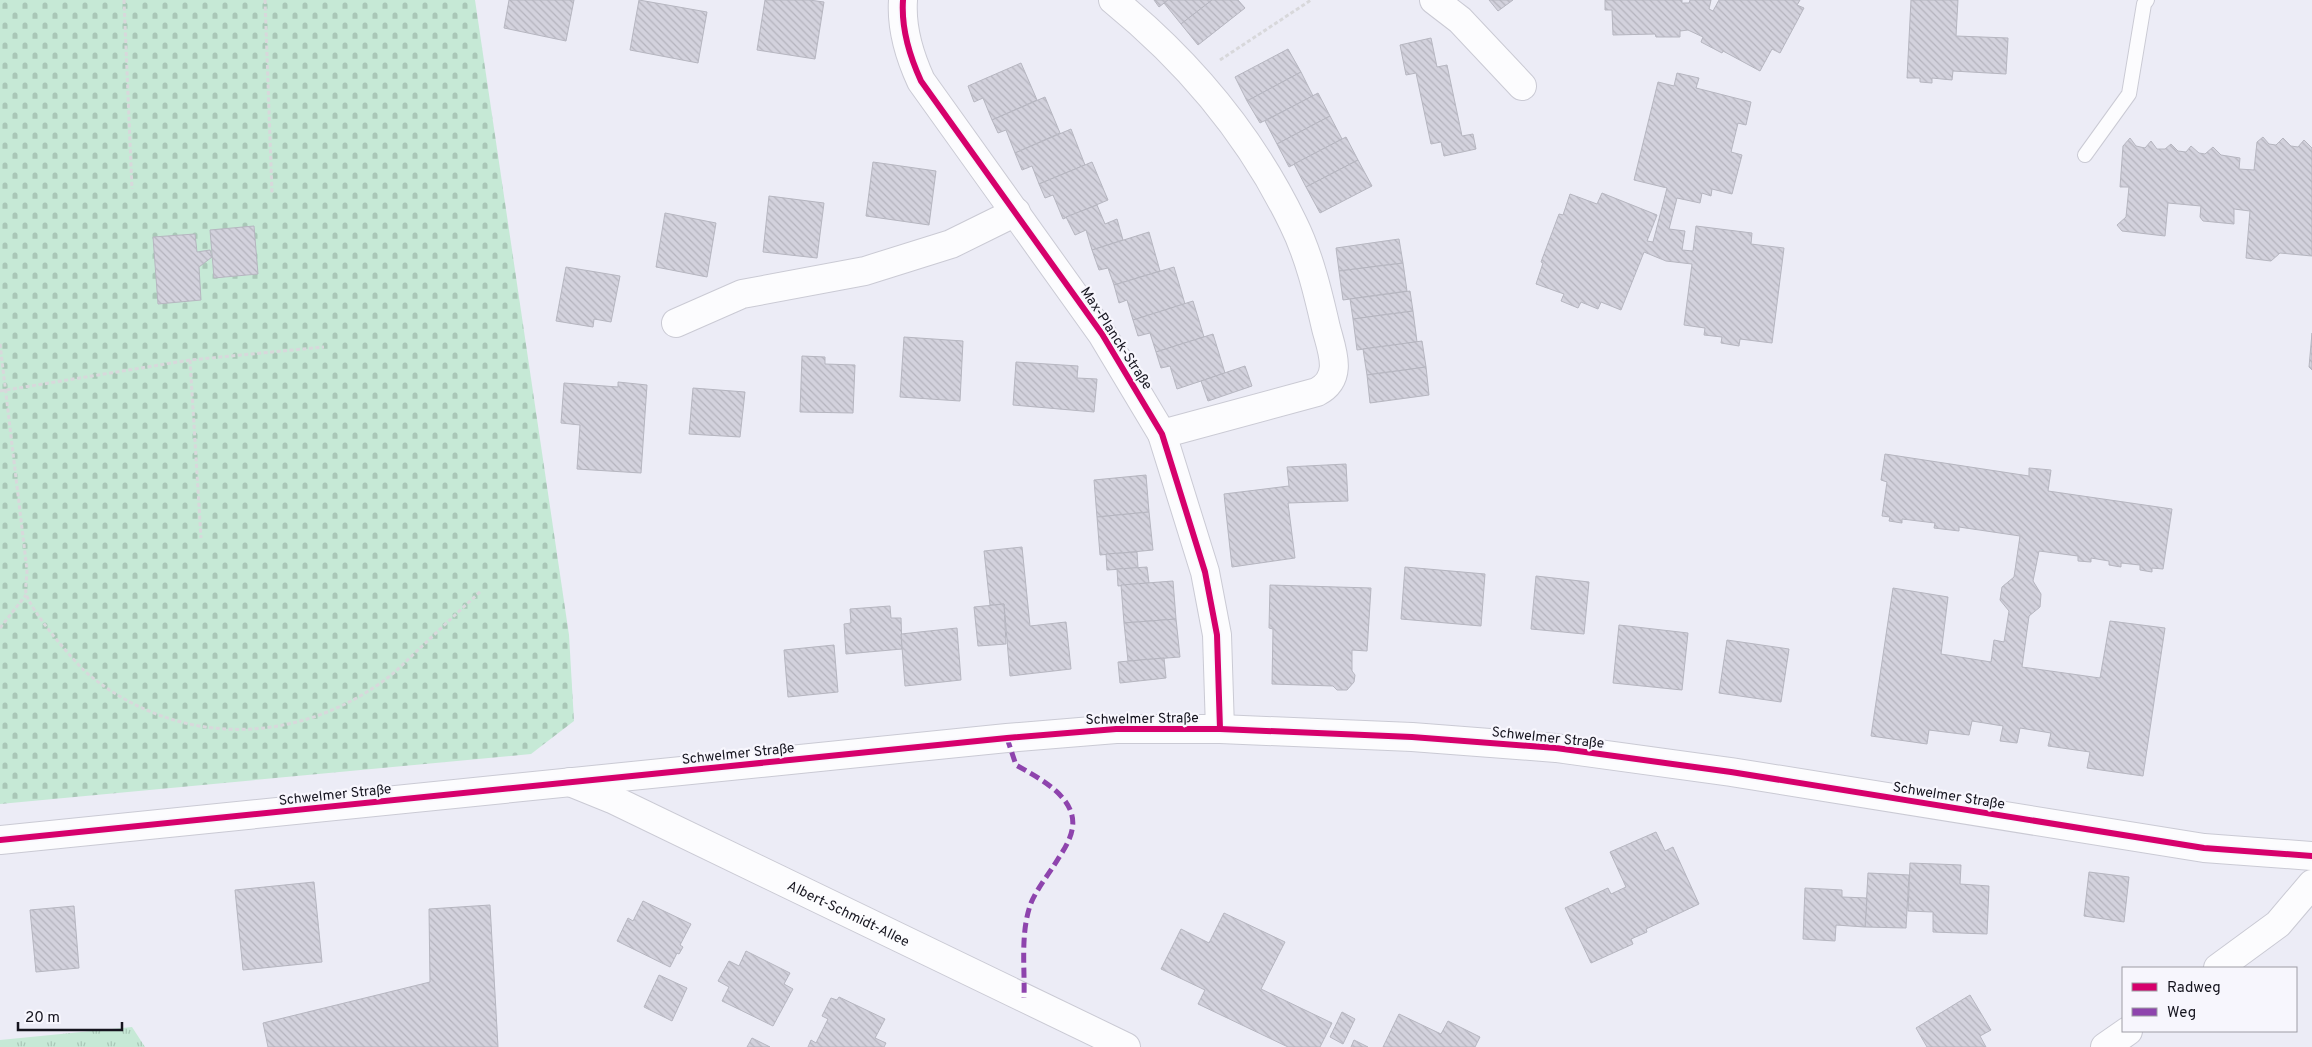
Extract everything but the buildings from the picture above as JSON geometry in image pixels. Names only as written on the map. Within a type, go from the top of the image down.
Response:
[{"type":"street","name":"Max-Planck-Straße","points":[[903,0],[902,18],[910,59],[921,81],[1102,334],[1162,434],[1204,572],[1218,635],[1220,729]]},
{"type":"street","points":[[1113,0],[1147,28],[1195,76],[1245,138],[1294,224],[1318,291],[1333,357],[1334,374],[1328,386],[1317,392],[1162,434]]},
{"type":"street","points":[[1434,0],[1460,20],[1522,86]]},
{"type":"street","points":[[676,323],[742,294],[865,271],[942,247],[1016,212]]},
{"type":"street","name":"Schwelmer Straße","points":[[0,840],[1007,738],[1116,729],[1220,729],[1412,737],[1556,748],[1731,772],[2204,848],[2312,856]]},
{"type":"street","name":"Albert-Schmidt-Allee","points":[[570,782],[612,799],[1126,1047]]},
{"type":"street","points":[[2219,967],[2278,924],[2312,884]]},
{"type":"street","points":[[2105,1047],[2127,1032]]},
{"type":"lane","points":[[2085,155],[2129,94],[2144,4],[2148,0]]},
{"type":"path","points":[[124,0],[132,189]]},
{"type":"path","points":[[265,0],[272,193]]},
{"type":"path","points":[[1195,76],[1311,0]]},
{"type":"path","points":[[0,344],[27,570],[26,595],[0,628]]},
{"type":"path","points":[[0,391],[190,360],[324,347]]},
{"type":"path","points":[[190,360],[201,538]]},
{"type":"path","points":[[26,595],[74,662],[104,687],[136,705],[180,723],[211,729],[237,730],[287,726],[314,717],[349,701],[386,679],[481,592]]},
{"type":"green space","points":[[0,0],[475,0],[569,635],[574,721],[531,754],[0,804]]},
{"type":"green space","points":[[132,1027],[145,1047],[0,1047],[0,1040]]},
{"type":"marked path","points":[[1007,738],[1016,765],[1055,790],[1069,808],[1073,819],[1069,839],[1031,903],[1024,938],[1024,998]]},
{"type":"cycle path","points":[[903,0],[903,21],[907,42],[921,81],[1102,334],[1162,434],[1205,572],[1217,635],[1220,729]]},
{"type":"cycle path","points":[[0,840],[1007,738],[1116,729],[1220,729],[1412,737],[1556,748],[1731,772],[2204,848],[2312,856]]}]
